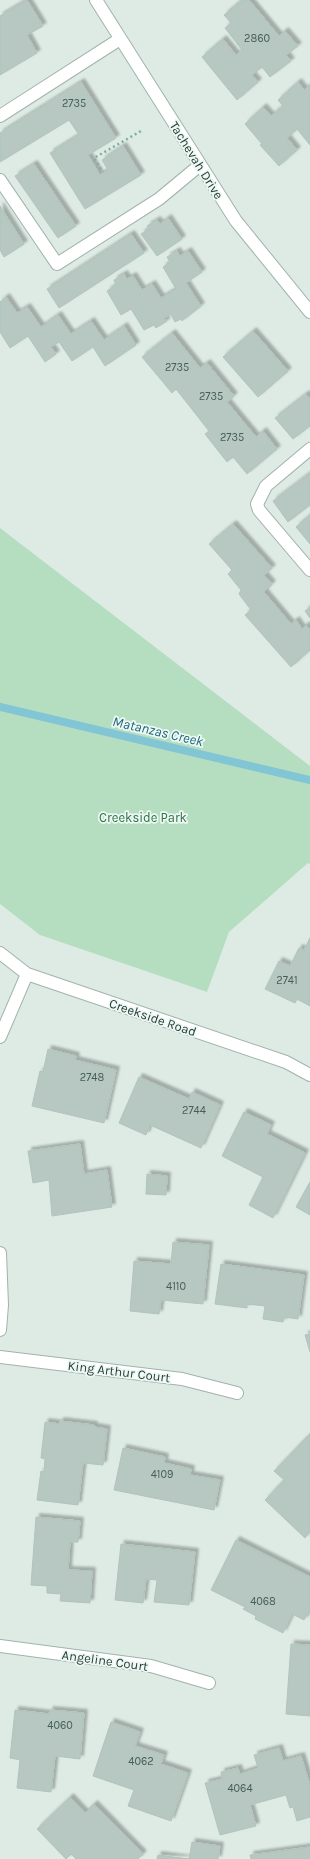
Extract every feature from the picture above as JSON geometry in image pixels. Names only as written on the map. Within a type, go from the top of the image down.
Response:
[{"type":"street","name":"Tachevah Drive","points":[[96,0],[236,221],[310,312]]},
{"type":"street","points":[[0,116],[120,39]]},
{"type":"street","points":[[0,180],[57,264],[159,199],[200,165]]},
{"type":"street","points":[[310,449],[266,486],[257,504],[259,510],[310,570]]},
{"type":"street","name":"Creekside Road","points":[[0,953],[27,974],[286,1062],[310,1075]]},
{"type":"street","points":[[0,1037],[27,974]]},
{"type":"street","points":[[0,1253],[2,1306],[0,1330]]},
{"type":"street","name":"King Arthur Court","points":[[0,1357],[182,1379],[237,1393]]},
{"type":"street","name":"Angeline Court","points":[[0,1646],[151,1666],[209,1683]]},
{"type":"path","points":[[101,169],[94,158],[141,131]]},
{"type":"green space","name":"Creekside Park","points":[[0,528],[310,766],[310,864],[308,863],[229,932],[207,992],[40,935],[0,904]]},
{"type":"building","points":[[27,0],[43,26],[27,35],[37,53],[0,75],[0,16]]},
{"type":"building","points":[[242,0],[249,0],[279,36],[285,31],[298,46],[286,55],[291,61],[270,77],[262,67],[252,75],[258,82],[237,100],[202,57],[223,39],[236,55],[242,50],[225,28],[231,23],[224,15]]},
{"type":"building","points":[[81,82],[116,138],[88,155],[100,175],[108,170],[102,160],[123,146],[141,175],[85,209],[50,153],[79,135],[69,120],[0,162],[0,133]]},
{"type":"building","points":[[298,82],[304,90],[310,85],[310,145],[297,129],[287,138],[297,150],[279,166],[260,145],[262,144],[245,124],[263,107],[271,116],[283,106],[278,100]]},
{"type":"building","points":[[34,164],[76,226],[58,238],[15,176]]},
{"type":"building","points":[[0,206],[24,244],[4,257],[0,250]]},
{"type":"building","points":[[168,218],[182,239],[157,256],[141,234],[149,229],[147,226],[157,220],[160,224]]},
{"type":"building","points":[[131,234],[144,253],[59,308],[47,289]]},
{"type":"building","points":[[177,251],[180,256],[188,251],[202,272],[186,283],[201,306],[182,321],[181,319],[175,322],[171,314],[164,318],[167,321],[156,328],[154,325],[144,330],[131,309],[121,315],[107,291],[116,285],[114,280],[124,274],[127,279],[133,276],[142,290],[152,284],[161,298],[176,289],[163,267],[170,262],[167,257]]},
{"type":"building","points":[[6,297],[17,313],[27,307],[41,327],[58,315],[71,334],[91,321],[104,340],[124,326],[136,345],[105,366],[93,347],[72,361],[59,342],[51,347],[56,354],[45,362],[28,336],[10,348],[0,332],[0,302]]},
{"type":"building","points":[[253,331],[288,371],[258,397],[223,357]]},
{"type":"building","points":[[172,333],[200,368],[207,363],[234,396],[227,402],[256,437],[263,431],[277,449],[247,474],[233,457],[227,462],[205,434],[209,431],[176,389],[172,393],[142,357]]},
{"type":"building","points":[[306,394],[310,399],[310,426],[293,439],[275,418]]},
{"type":"building","points":[[310,473],[310,505],[288,522],[273,501]]},
{"type":"building","points":[[310,515],[310,544],[296,527]]},
{"type":"building","points":[[233,524],[272,568],[264,575],[272,584],[264,592],[291,624],[296,620],[302,629],[306,625],[310,630],[310,650],[291,667],[245,615],[251,610],[239,594],[241,590],[228,574],[232,570],[209,544]]},
{"type":"building","points":[[310,607],[310,618],[305,611]]},
{"type":"building","points":[[310,938],[310,1006],[297,999],[295,1003],[265,989],[279,961],[290,966],[299,948],[304,950]]},
{"type":"building","points":[[48,1049],[76,1056],[75,1060],[116,1070],[104,1123],[32,1106],[40,1071],[43,1072]]},
{"type":"building","points":[[139,1077],[189,1099],[192,1092],[220,1105],[201,1148],[150,1125],[146,1135],[119,1123]]},
{"type":"building","points":[[244,1112],[271,1125],[267,1134],[305,1153],[273,1218],[249,1205],[263,1177],[222,1156]]},
{"type":"building","points":[[80,1144],[84,1174],[107,1170],[112,1207],[52,1216],[49,1180],[33,1183],[28,1151]]},
{"type":"building","points":[[147,1174],[167,1176],[166,1195],[146,1194]]},
{"type":"building","points":[[310,1182],[310,1215],[296,1207]]},
{"type":"building","points":[[173,1242],[209,1245],[203,1304],[161,1300],[159,1314],[130,1311],[134,1261],[171,1264]]},
{"type":"building","points":[[221,1264],[304,1275],[298,1319],[284,1317],[283,1322],[263,1319],[265,1306],[247,1304],[247,1308],[215,1304]]},
{"type":"building","points":[[310,1334],[310,1352],[305,1335]]},
{"type":"building","points":[[60,1421],[94,1425],[94,1427],[107,1429],[103,1465],[83,1463],[78,1505],[37,1500],[41,1471],[44,1472],[45,1459],[41,1458],[45,1422],[60,1424]]},
{"type":"building","points":[[308,1436],[310,1437],[310,1532],[305,1538],[265,1500],[284,1480],[274,1471]]},
{"type":"building","points":[[123,1448],[165,1457],[164,1463],[191,1469],[190,1475],[220,1480],[214,1510],[114,1490]]},
{"type":"building","points":[[36,1517],[80,1521],[78,1542],[70,1542],[68,1570],[92,1571],[90,1603],[60,1601],[61,1594],[47,1593],[47,1586],[31,1585]]},
{"type":"building","points":[[236,1540],[310,1577],[310,1609],[304,1620],[292,1614],[283,1633],[255,1619],[256,1616],[243,1609],[245,1607],[211,1590]]},
{"type":"building","points":[[121,1544],[195,1552],[189,1605],[154,1602],[157,1580],[146,1579],[143,1603],[115,1600]]},
{"type":"building","points":[[291,1644],[310,1645],[310,1716],[286,1714]]},
{"type":"building","points":[[15,1710],[49,1714],[50,1710],[84,1713],[80,1759],[55,1756],[51,1792],[17,1788],[20,1760],[10,1758]]},
{"type":"building","points":[[111,1722],[140,1732],[135,1746],[164,1755],[161,1764],[188,1773],[171,1821],[128,1806],[134,1790],[93,1776]]},
{"type":"building","points":[[279,1748],[283,1761],[301,1756],[310,1785],[310,1817],[297,1821],[293,1807],[290,1808],[286,1795],[250,1805],[256,1826],[220,1835],[205,1783],[222,1779],[221,1772],[238,1768],[240,1774],[258,1768],[254,1755]]},
{"type":"building","points":[[70,1797],[85,1813],[94,1804],[143,1854],[138,1859],[76,1859],[71,1854],[66,1859],[37,1829]]},
{"type":"building","points":[[192,1842],[220,1846],[218,1859],[189,1859]]},
{"type":"building","points":[[310,1847],[310,1859],[251,1859],[250,1855]]},
{"type":"building","points":[[158,1855],[189,1859],[157,1859]]},
{"type":"waterway","name":"Matanzas Creek","points":[[0,707],[310,780]]}]
